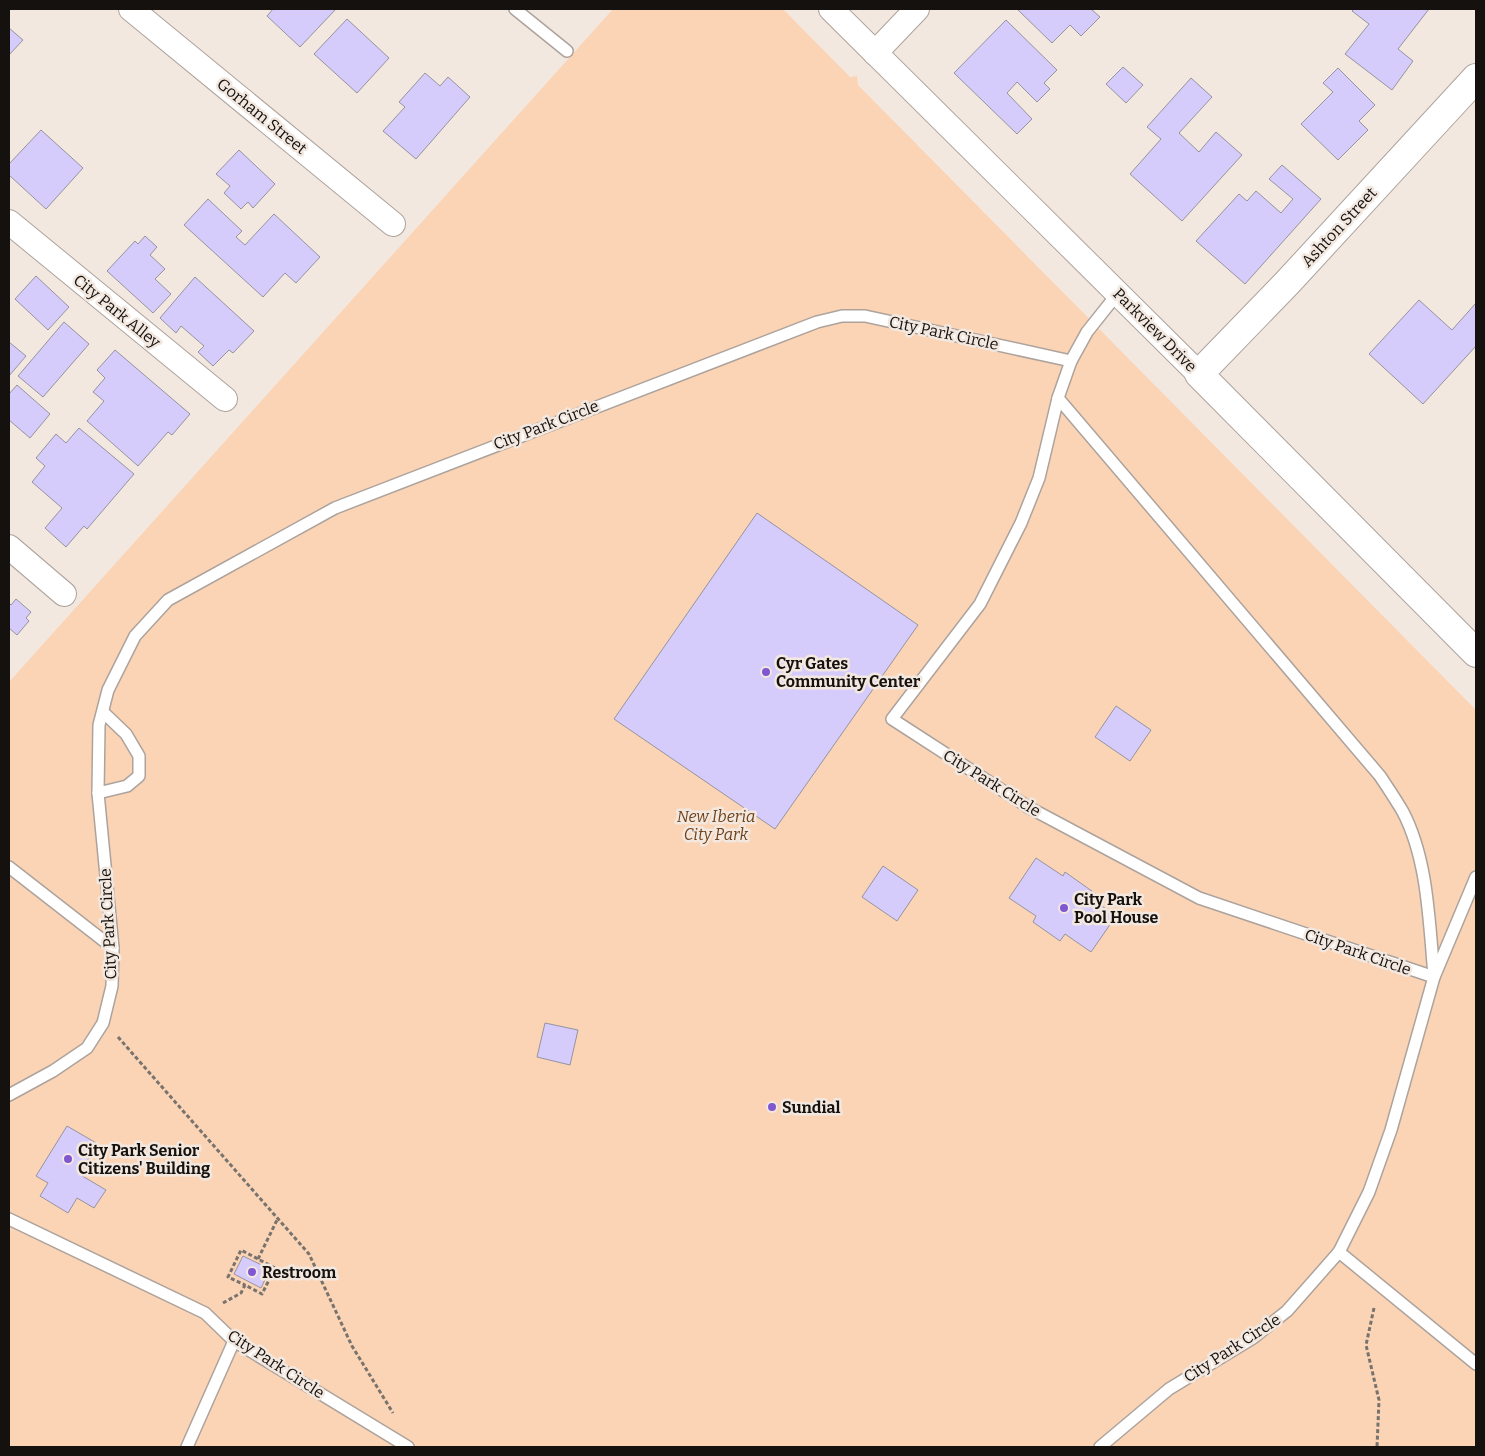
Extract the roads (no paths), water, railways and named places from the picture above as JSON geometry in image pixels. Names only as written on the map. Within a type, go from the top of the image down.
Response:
[{"type":"main road","name":"Ashton Street","points":[[1199,374],[1288,282],[1476,78]]},
{"type":"main road","name":"Parkview Drive","points":[[1199,374],[1476,653]]},
{"type":"street","name":"Gorham Street","points":[[131,9],[393,224]]},
{"type":"street","name":"Parkview Drive","points":[[831,9],[1199,374]]},
{"type":"street","points":[[876,53],[917,9]]},
{"type":"street","name":"City Park Alley","points":[[9,222],[225,400]]},
{"type":"street","points":[[9,547],[64,594]]},
{"type":"lane","points":[[515,9],[567,51]]},
{"type":"lane","name":"City Park Circle","points":[[1118,293],[1087,332],[1071,361],[1058,398],[1038,478],[1021,523],[980,604],[892,720],[1028,807],[1199,898],[1434,977]]},
{"type":"lane","name":"City Park Circle","points":[[9,1095],[53,1071],[87,1048],[104,1023],[112,986],[113,948],[98,793],[99,725],[108,690],[135,636],[168,600],[335,508],[784,334],[842,316],[865,316],[1071,361]]},
{"type":"lane","name":"City Park Circle","points":[[1058,398],[1380,776],[1404,813],[1419,858],[1426,899],[1434,977]]},
{"type":"lane","points":[[98,793],[127,786],[139,776],[139,756],[126,734],[103,712]]},
{"type":"lane","points":[[9,867],[113,948]]},
{"type":"lane","name":"City Park Circle","points":[[1100,1447],[1169,1389],[1253,1338],[1287,1311],[1339,1252],[1369,1192],[1391,1130],[1434,977],[1476,877]]},
{"type":"lane","name":"City Park Circle","points":[[9,1219],[172,1295],[205,1313],[234,1341],[408,1447]]},
{"type":"lane","points":[[1339,1252],[1476,1364]]},
{"type":"lane","points":[[188,1447],[234,1341]]},
{"type":"place","name":"Cyr Gates Community Center","points":[[766,672]]},
{"type":"place","name":"City Park Pool House","points":[[1064,908]]},
{"type":"place","name":"Sundial","points":[[772,1107]]},
{"type":"place","name":"City Park Senior Citizens' Building","points":[[68,1159]]},
{"type":"place","name":"Restroom","points":[[252,1272]]},
{"type":"park label","name":"New Iberia City Park","points":[[716,825]]}]
